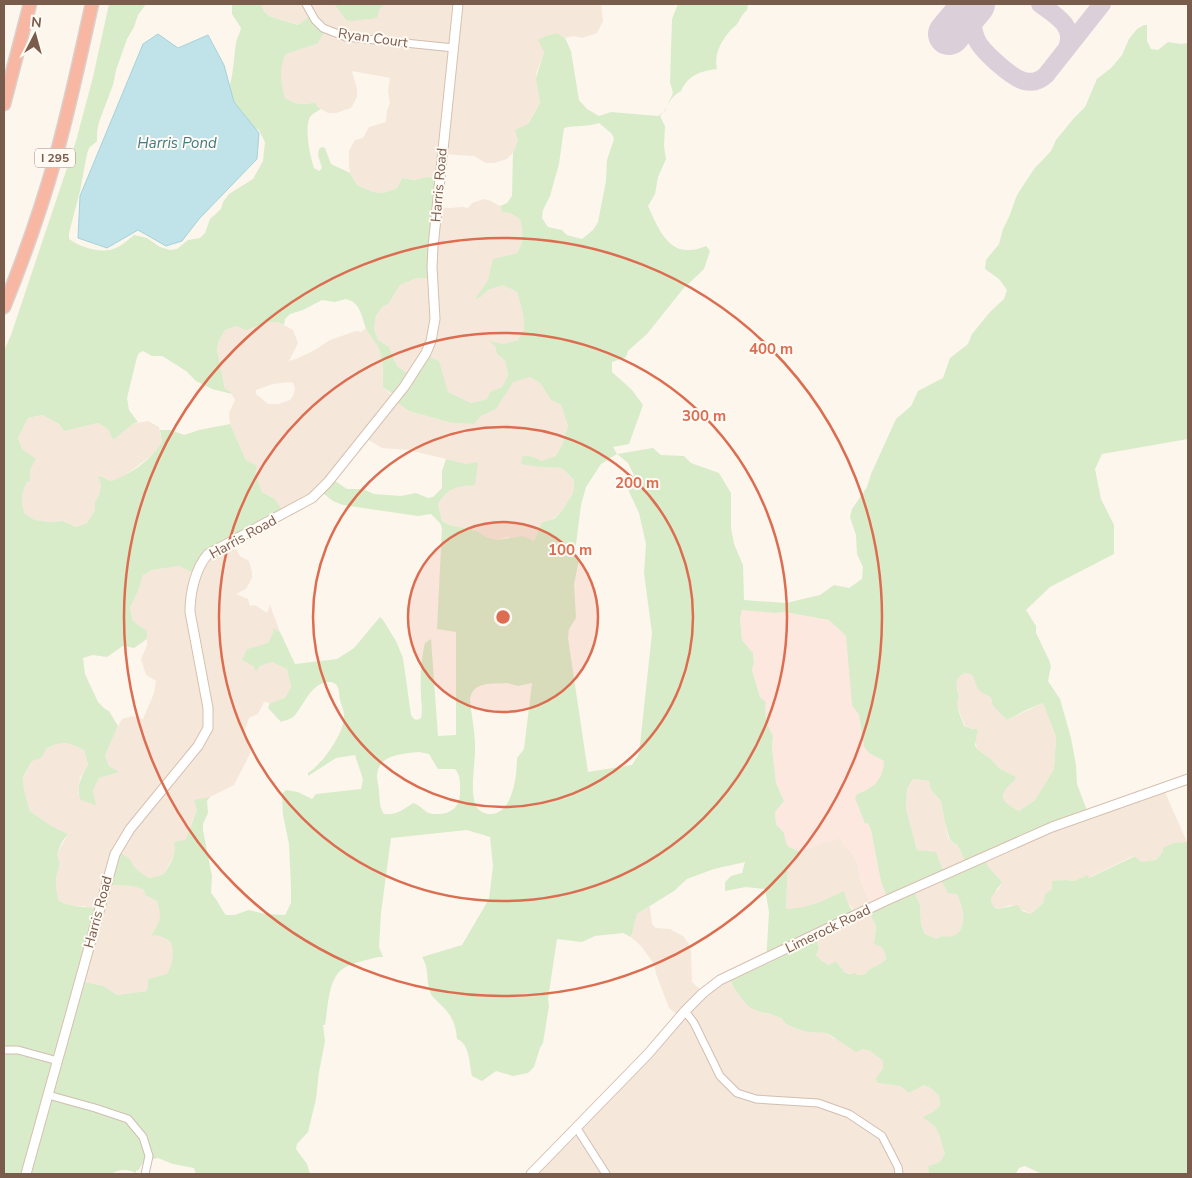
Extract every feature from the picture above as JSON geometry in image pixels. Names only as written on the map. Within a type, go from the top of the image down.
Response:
[{"type":"highway","points":[[4,104],[30,4]]},
{"type":"highway","name":"I 295","points":[[4,307],[32,232],[53,166],[69,106],[92,4]]},
{"type":"street","name":"Ryan Court","points":[[306,4],[315,20],[323,28],[346,37],[454,48]]},
{"type":"street","name":"Harris Road","points":[[26,1174],[115,854],[130,829],[198,746],[208,728],[208,708],[190,612],[190,602],[201,562],[208,554],[298,507],[318,494],[404,387],[426,353],[431,341],[436,319],[432,267],[433,247],[458,4]]},
{"type":"street","name":"Limerock Road","points":[[531,1174],[648,1054],[685,1010],[720,980],[882,902],[1052,827],[1188,779]]},
{"type":"street","points":[[685,1010],[694,1023],[720,1076],[737,1094],[756,1099],[818,1103],[849,1114],[882,1136],[898,1167],[899,1174]]},
{"type":"street","points":[[4,1050],[18,1050],[58,1061]]},
{"type":"street","points":[[48,1096],[128,1119],[144,1137],[149,1156],[145,1174]]},
{"type":"street","points":[[576,1127],[606,1174]]},
{"type":"shaded area","points":[[261,4],[334,4],[346,20],[379,10],[385,4],[601,4],[603,21],[597,33],[582,38],[574,36],[565,38],[557,33],[544,52],[536,74],[540,103],[518,140],[513,153],[507,159],[486,163],[474,156],[442,154],[439,178],[426,177],[416,180],[402,178],[397,188],[383,193],[373,192],[357,185],[350,173],[349,151],[355,140],[363,138],[369,127],[386,122],[390,103],[388,91],[390,78],[352,71],[357,89],[357,97],[351,108],[336,113],[328,113],[317,106],[315,102],[296,105],[285,98],[280,81],[281,64],[286,54],[317,44],[299,25],[269,16]]},
{"type":"shaded area","points":[[484,199],[500,206],[502,212],[510,213],[520,219],[524,236],[523,244],[517,253],[494,259],[488,280],[476,298],[481,297],[488,290],[503,285],[517,292],[523,314],[524,329],[519,340],[504,344],[491,342],[495,346],[497,354],[505,361],[508,375],[502,387],[487,399],[471,403],[448,392],[443,380],[410,375],[397,366],[389,347],[378,340],[374,328],[376,316],[382,307],[388,303],[400,285],[417,278],[437,207],[468,208],[472,203]]},
{"type":"shaded area","points":[[269,322],[278,322],[293,330],[298,343],[289,361],[313,351],[330,340],[356,331],[361,332],[366,328],[379,348],[382,357],[383,387],[409,411],[452,423],[474,424],[481,416],[496,409],[513,381],[530,377],[540,383],[551,400],[561,405],[568,426],[556,457],[542,461],[530,456],[540,467],[562,468],[574,480],[573,493],[561,512],[553,519],[542,522],[534,541],[507,537],[497,540],[486,537],[477,531],[450,525],[442,521],[438,504],[445,493],[459,485],[475,485],[467,464],[408,450],[382,448],[365,438],[321,489],[284,513],[275,499],[262,492],[230,424],[229,413],[235,400],[230,391],[225,389],[217,349],[225,330],[236,326],[246,329]],"holes":[[[293,383],[295,388],[293,396],[290,400],[279,404],[268,404],[256,394],[256,390],[273,384]]]},
{"type":"shaded area","points":[[42,415],[59,424],[64,431],[98,423],[108,429],[113,440],[133,424],[148,421],[159,427],[162,442],[156,452],[123,477],[111,481],[99,475],[101,485],[99,495],[95,502],[95,510],[87,523],[76,527],[63,521],[35,520],[25,514],[22,503],[21,492],[27,482],[30,481],[30,470],[18,438],[28,418]]},
{"type":"shaded area","points":[[232,541],[240,556],[249,561],[252,572],[252,578],[246,589],[236,594],[248,599],[250,606],[255,605],[267,613],[270,605],[280,632],[273,629],[274,633],[268,643],[247,649],[253,666],[256,670],[260,666],[272,662],[277,663],[287,669],[291,687],[285,699],[270,703],[264,702],[258,714],[249,718],[244,733],[248,738],[251,752],[234,785],[201,800],[192,821],[191,829],[185,840],[176,849],[164,874],[150,878],[132,866],[125,884],[134,885],[144,890],[145,895],[157,901],[161,913],[159,923],[152,934],[170,941],[173,952],[173,964],[167,975],[148,979],[147,991],[117,995],[104,986],[79,981],[85,906],[69,907],[59,901],[55,888],[55,875],[60,864],[57,854],[68,834],[50,825],[30,811],[24,790],[23,778],[32,761],[46,748],[60,743],[73,744],[84,750],[88,765],[80,778],[78,794],[93,791],[99,778],[118,772],[109,766],[105,755],[108,746],[122,719],[133,716],[143,719],[154,693],[156,681],[146,675],[141,659],[147,645],[147,631],[133,621],[130,608],[143,575],[152,570],[201,562]]},
{"type":"shaded area","points":[[742,609],[775,613],[784,612],[829,620],[846,636],[864,747],[869,753],[884,761],[884,769],[874,787],[857,794],[855,798],[865,824],[868,823],[871,830],[881,882],[889,902],[873,910],[852,852],[845,847],[841,838],[798,851],[789,847],[784,833],[776,824],[775,812],[784,801],[776,783],[772,747],[773,735],[768,728],[765,712],[766,702],[760,697],[752,670],[753,653],[742,640],[740,618]]},
{"type":"shaded area","points":[[965,673],[975,677],[979,690],[991,698],[993,706],[1007,720],[1043,703],[1056,737],[1054,769],[1035,800],[1019,811],[1008,805],[1004,800],[1003,793],[1005,788],[1016,777],[999,768],[977,749],[973,729],[965,726],[957,706],[959,695],[956,683],[959,676]]},
{"type":"shaded area","points":[[913,779],[929,781],[931,790],[941,801],[949,840],[958,846],[964,859],[959,870],[952,873],[942,868],[938,862],[922,851],[917,850],[906,808],[907,789]]},
{"type":"shaded area","points":[[1164,790],[1187,842],[1163,852],[1156,860],[1141,863],[1135,856],[1088,878],[1087,876],[1074,881],[1066,880],[1045,894],[1043,903],[1031,914],[1011,905],[997,909],[992,905],[990,901],[992,894],[999,889],[1002,882],[988,866],[985,858],[1042,831]]},
{"type":"shaded area","points":[[841,837],[845,847],[852,852],[873,910],[869,913],[876,926],[874,943],[885,949],[886,959],[881,965],[865,974],[858,975],[844,972],[836,961],[830,965],[816,955],[819,949],[815,938],[853,909],[848,903],[844,891],[828,900],[798,909],[786,909],[788,863],[800,855],[798,851]]},
{"type":"shaded area","points":[[941,880],[952,892],[957,894],[961,901],[963,922],[957,936],[949,938],[941,936],[937,939],[925,934],[921,924],[920,905],[913,892]]},
{"type":"shaded area","points":[[650,906],[652,924],[656,928],[670,929],[683,936],[689,944],[692,982],[705,994],[730,979],[745,1003],[760,1012],[781,1018],[786,1024],[794,1028],[807,1032],[827,1033],[833,1038],[870,1051],[883,1061],[883,1068],[876,1078],[877,1083],[900,1086],[909,1093],[924,1085],[932,1089],[939,1096],[940,1106],[926,1120],[932,1123],[938,1131],[945,1153],[940,1162],[928,1166],[929,1173],[940,1174],[529,1174],[681,1018],[669,1008],[654,964],[641,946],[631,937],[636,915]]},
{"type":"green space","points":[[109,4],[146,4],[138,15],[127,39],[99,122],[97,141],[89,148],[87,154],[69,239],[86,248],[106,250],[118,247],[134,235],[147,238],[160,247],[170,250],[177,249],[188,240],[200,238],[205,233],[210,219],[221,209],[223,202],[229,194],[253,179],[263,161],[265,142],[259,130],[247,124],[238,115],[234,101],[226,93],[230,84],[236,43],[241,28],[232,14],[232,4],[261,4],[269,16],[298,25],[312,15],[326,29],[317,44],[286,54],[283,60],[281,76],[285,98],[300,104],[315,102],[321,109],[311,116],[308,125],[308,144],[314,168],[319,171],[322,168],[318,155],[319,149],[322,147],[325,148],[331,164],[350,173],[357,185],[373,192],[383,193],[397,188],[402,178],[415,180],[426,177],[439,178],[433,278],[417,278],[400,285],[388,304],[382,307],[376,316],[374,328],[378,340],[389,347],[397,366],[410,375],[425,355],[439,361],[448,392],[471,403],[487,399],[490,392],[502,387],[508,375],[505,361],[497,354],[495,346],[489,341],[504,344],[518,340],[524,329],[523,314],[517,292],[503,285],[488,290],[481,297],[475,299],[488,280],[493,259],[517,253],[522,240],[520,219],[510,213],[502,212],[500,206],[507,203],[512,196],[513,153],[518,140],[515,130],[528,124],[540,103],[536,78],[544,52],[538,40],[557,33],[565,38],[571,51],[579,100],[587,109],[599,116],[611,112],[658,116],[663,112],[660,116],[665,126],[664,146],[666,159],[658,177],[655,194],[648,206],[663,235],[674,246],[690,250],[706,246],[710,251],[704,269],[683,289],[647,334],[628,351],[626,357],[612,362],[612,372],[632,390],[643,405],[629,444],[613,447],[617,454],[653,448],[661,455],[684,456],[691,463],[719,473],[731,493],[731,528],[734,544],[743,565],[744,600],[786,603],[820,595],[834,585],[849,588],[862,579],[863,567],[857,554],[856,535],[850,517],[852,509],[867,487],[896,419],[911,406],[918,391],[943,378],[950,358],[968,344],[972,334],[990,312],[1004,299],[1007,290],[999,279],[985,269],[986,260],[999,244],[1017,195],[1034,169],[1051,151],[1056,140],[1085,107],[1097,79],[1111,68],[1122,55],[1129,39],[1137,29],[1144,25],[1147,25],[1147,41],[1151,49],[1158,50],[1168,42],[1188,43],[1188,439],[1102,454],[1095,469],[1101,499],[1114,525],[1114,554],[1050,587],[1026,610],[1036,626],[1036,633],[1051,666],[1048,681],[1060,699],[1071,738],[1077,784],[1088,813],[985,858],[988,866],[1002,882],[992,896],[991,902],[993,906],[997,909],[1018,905],[1022,911],[1031,914],[1043,903],[1045,894],[1052,889],[1052,881],[1074,881],[1088,875],[1089,878],[1135,856],[1141,862],[1156,860],[1163,852],[1163,848],[1173,843],[1188,842],[1188,1174],[1042,1174],[1025,1166],[1012,1174],[929,1174],[928,1166],[940,1162],[945,1153],[937,1131],[923,1117],[940,1106],[939,1096],[932,1089],[924,1085],[909,1093],[900,1086],[877,1083],[876,1078],[883,1068],[883,1061],[870,1051],[863,1049],[856,1052],[827,1033],[807,1032],[794,1028],[786,1024],[781,1018],[751,1008],[734,988],[730,979],[766,962],[769,912],[765,889],[746,887],[725,891],[725,882],[731,876],[742,873],[745,862],[714,869],[687,879],[674,891],[637,914],[631,937],[623,933],[595,936],[582,942],[557,939],[543,1043],[534,1067],[528,1073],[513,1076],[496,1071],[482,1081],[472,1076],[467,1049],[457,1039],[452,1020],[447,1012],[431,994],[426,965],[422,957],[462,945],[489,899],[493,866],[490,837],[467,830],[391,838],[381,913],[379,947],[383,957],[361,961],[344,968],[335,978],[330,994],[325,1025],[323,1025],[325,1041],[316,1099],[308,1132],[297,1144],[296,1149],[307,1164],[310,1174],[196,1174],[194,1168],[173,1164],[158,1158],[144,1161],[138,1171],[136,1170],[136,1173],[124,1170],[111,1174],[4,1174],[4,351],[76,141],[93,77]],"holes":[[[599,123],[612,134],[614,139],[607,160],[606,181],[598,222],[593,230],[582,239],[567,235],[562,230],[548,227],[542,218],[559,164],[564,128]],[[346,299],[358,307],[367,330],[380,351],[383,366],[383,387],[395,396],[394,400],[409,411],[452,423],[474,424],[481,416],[496,409],[513,382],[530,377],[540,383],[551,400],[561,405],[568,426],[556,456],[542,461],[525,456],[522,457],[521,464],[562,468],[574,480],[573,493],[561,512],[554,519],[542,522],[534,541],[523,536],[497,540],[486,537],[477,531],[450,525],[442,521],[438,504],[449,491],[463,486],[475,485],[478,462],[467,464],[446,459],[442,471],[442,488],[433,497],[428,498],[416,493],[401,496],[374,494],[363,489],[347,489],[332,479],[320,491],[333,501],[343,505],[418,516],[431,514],[440,523],[442,528],[437,629],[456,632],[456,735],[438,736],[431,639],[425,643],[421,668],[422,712],[421,718],[417,720],[411,715],[403,658],[396,641],[380,617],[354,648],[337,659],[295,664],[280,632],[273,628],[273,633],[268,643],[247,649],[242,660],[253,666],[256,671],[260,666],[272,662],[287,669],[291,687],[285,698],[270,703],[268,708],[281,722],[287,720],[295,715],[309,694],[318,685],[330,682],[336,684],[344,711],[341,730],[332,747],[320,763],[308,773],[308,776],[336,758],[355,755],[363,779],[361,789],[316,794],[312,799],[298,792],[286,790],[282,794],[283,815],[289,844],[291,886],[291,903],[285,915],[265,914],[249,910],[234,915],[226,915],[211,893],[212,876],[203,830],[203,824],[208,813],[207,801],[210,797],[194,800],[197,810],[189,832],[185,840],[174,842],[174,855],[164,874],[150,878],[135,868],[130,859],[117,851],[106,884],[139,888],[144,890],[145,895],[157,901],[160,919],[151,935],[160,936],[170,941],[173,954],[167,974],[148,979],[147,991],[117,995],[104,986],[79,981],[98,909],[73,906],[59,901],[56,882],[60,864],[57,854],[68,834],[50,825],[30,811],[24,790],[23,777],[32,761],[41,758],[47,748],[62,743],[74,745],[84,750],[88,765],[79,786],[79,795],[81,800],[96,805],[93,791],[99,778],[119,772],[109,766],[105,755],[118,726],[109,711],[98,702],[85,674],[83,658],[93,655],[107,657],[123,646],[134,648],[147,639],[147,631],[133,621],[130,608],[143,575],[152,570],[179,566],[197,574],[213,551],[284,513],[275,499],[262,492],[255,474],[257,466],[246,460],[230,424],[184,435],[171,430],[160,430],[162,442],[140,466],[126,475],[111,481],[98,475],[101,485],[99,495],[95,502],[95,510],[87,523],[76,527],[63,521],[35,520],[25,514],[22,498],[23,490],[27,482],[30,481],[30,470],[36,459],[22,449],[18,438],[28,418],[42,415],[59,424],[64,431],[98,423],[108,429],[113,440],[138,422],[129,410],[127,398],[137,357],[143,351],[152,356],[162,356],[186,371],[196,381],[212,389],[232,394],[225,389],[217,349],[225,330],[236,326],[246,330],[269,322],[278,322],[284,325],[285,319],[290,314],[303,310],[322,300],[335,302]],[[617,454],[628,463],[634,475],[626,485],[639,513],[646,544],[644,573],[652,633],[639,754],[632,765],[588,772],[568,638],[569,629],[576,618],[574,584],[579,560],[575,552],[581,505],[586,487],[601,464]],[[742,610],[784,612],[829,620],[846,636],[852,705],[859,715],[864,747],[869,753],[884,761],[880,778],[873,786],[857,794],[855,798],[865,824],[868,823],[871,830],[881,882],[889,902],[869,913],[876,926],[874,944],[883,949],[886,959],[865,974],[858,975],[844,972],[836,961],[829,965],[816,955],[819,949],[816,938],[856,918],[844,891],[808,906],[786,909],[788,863],[801,855],[798,851],[789,847],[784,833],[776,824],[775,812],[784,801],[776,783],[772,747],[773,735],[766,719],[766,702],[760,697],[752,670],[754,662],[753,653],[742,640],[740,618]],[[965,673],[972,675],[978,689],[991,698],[993,706],[1007,720],[1043,703],[1056,737],[1054,769],[1035,800],[1019,811],[1008,804],[1003,797],[1006,789],[1016,777],[999,768],[977,749],[975,745],[978,729],[964,726],[957,703],[959,696],[957,680]],[[507,683],[518,686],[532,683],[524,749],[517,758],[512,793],[503,808],[497,813],[489,814],[483,813],[478,809],[474,800],[475,739],[470,699],[472,693],[479,686]],[[419,752],[429,754],[438,769],[455,769],[460,782],[460,794],[457,804],[451,811],[433,814],[413,803],[396,813],[384,814],[380,803],[377,778],[378,769],[386,759]],[[913,779],[929,781],[931,790],[941,801],[950,840],[958,846],[964,859],[959,870],[952,873],[942,868],[936,852],[917,850],[906,808],[907,789]],[[941,880],[948,893],[957,894],[960,901],[963,916],[960,930],[950,937],[941,936],[937,939],[925,934],[921,924],[920,905],[914,892]]]},
{"type":"green space","points":[[334,4],[385,4],[379,10],[377,18],[352,21],[346,20]]},
{"type":"green space","points":[[678,4],[748,4],[747,10],[720,45],[716,59],[717,69],[700,73],[687,81],[667,107],[673,93],[670,82],[672,19]]},
{"type":"water","name":"Harris Pond","points":[[158,34],[178,48],[208,35],[224,65],[234,102],[259,133],[257,159],[199,219],[182,241],[166,246],[138,230],[107,248],[78,238],[80,196],[143,44]]},
{"type":"taxiway","points":[[975,4],[973,25],[974,34],[979,43],[1005,69],[1019,79],[1030,82],[1039,80],[1046,75],[1102,4]]},
{"type":"taxiway","points":[[1040,4],[1058,17],[1066,27],[1069,33],[1067,48]]},
{"type":"runway","points":[[949,34],[974,4]]}]
